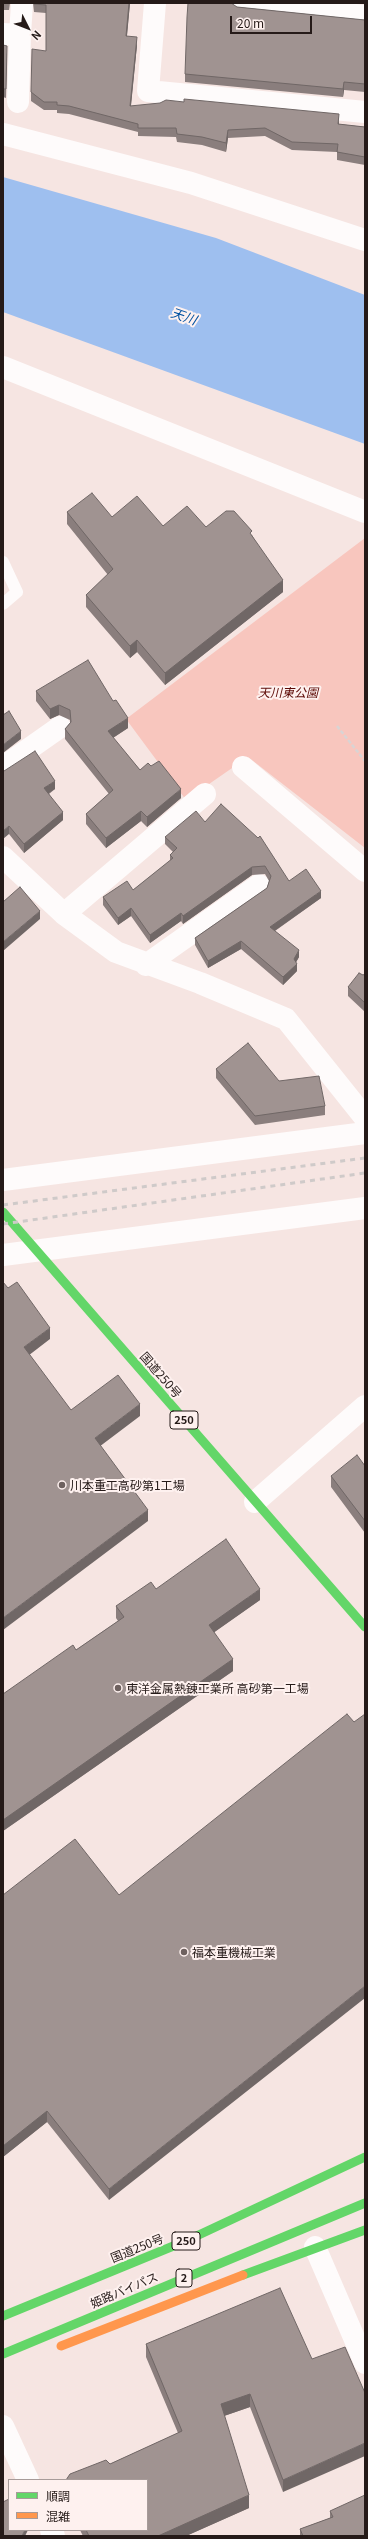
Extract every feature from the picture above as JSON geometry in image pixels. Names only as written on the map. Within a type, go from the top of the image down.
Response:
[{"type":"highway","name":"国道250号","points":[[3,1212],[365,1627]]},
{"type":"highway","name":"国道250号","points":[[3,2316],[188,2240],[365,2157]]},
{"type":"highway","points":[[220,2214],[365,2163]]},
{"type":"highway","name":"姫路バイパス","points":[[3,2354],[365,2203]]},
{"type":"highway","points":[[55,2348],[315,2247],[365,2230]]},
{"type":"street","points":[[18,102],[12,34],[22,3]]},
{"type":"street","points":[[155,3],[148,91],[365,112]]},
{"type":"street","points":[[238,3],[365,16]]},
{"type":"street","points":[[3,134],[191,183],[365,240]]},
{"type":"street","points":[[3,367],[365,512]]},
{"type":"street","points":[[3,767],[60,727]]},
{"type":"street","points":[[243,767],[365,872]]},
{"type":"street","points":[[64,914],[205,794]]},
{"type":"street","points":[[5,862],[64,914],[116,952],[146,965],[200,983],[286,1019],[365,1118]]},
{"type":"street","points":[[146,965],[259,885]]},
{"type":"street","points":[[3,1180],[365,1133]]},
{"type":"street","points":[[3,1255],[365,1208]]},
{"type":"street","points":[[255,1502],[365,1406]]},
{"type":"street","points":[[315,2247],[365,2363]]},
{"type":"street","points":[[3,2426],[28,2479]]},
{"type":"lane","points":[[3,562],[17,592],[3,604]]},
{"type":"path","points":[[337,726],[365,761]]},
{"type":"green space","name":"天川東公園","points":[[365,538],[365,848],[248,757],[186,800],[126,719]]},
{"type":"water","name":"天川","points":[[3,177],[216,238],[365,295],[365,444],[3,312]]},
{"type":"building","points":[[34,3],[129,3],[126,36],[137,37],[130,106],[160,103],[166,100],[184,102],[184,99],[339,114],[338,124],[365,127],[365,157],[337,152],[338,144],[292,142],[265,128],[228,130],[226,143],[202,137],[177,134],[176,128],[138,128],[138,124],[69,106],[57,105],[57,102],[44,102],[31,92],[32,49],[46,51],[46,5]]},
{"type":"building","points":[[188,3],[231,3],[237,7],[365,20],[365,84],[344,82],[343,89],[185,74]]},
{"type":"building","points":[[3,45],[7,46],[6,89],[3,89]]},
{"type":"building","points":[[92,493],[112,517],[137,496],[163,526],[187,506],[206,527],[226,511],[234,511],[252,531],[250,533],[283,580],[165,673],[137,640],[130,646],[86,595],[113,569],[67,512]]},
{"type":"building","points":[[88,660],[113,701],[116,700],[128,718],[108,731],[140,770],[148,763],[151,766],[159,761],[181,789],[147,817],[141,811],[106,838],[86,814],[113,790],[65,729],[71,722],[70,710],[59,705],[50,709],[36,691]]},
{"type":"building","points":[[9,711],[21,731],[3,745],[3,715]]},
{"type":"building","points":[[35,751],[55,781],[44,788],[63,812],[24,844],[9,826],[3,831],[3,771]]},
{"type":"building","points":[[221,804],[258,838],[260,836],[289,881],[306,869],[321,891],[270,927],[299,950],[294,959],[297,964],[283,977],[241,941],[208,961],[195,938],[267,888],[271,876],[265,866],[252,867],[183,916],[181,913],[150,935],[131,908],[118,918],[103,897],[127,881],[133,890],[173,858],[170,855],[177,848],[165,837],[196,811],[205,822]]},
{"type":"building","points":[[20,887],[40,911],[3,942],[3,902]]},
{"type":"building","points":[[359,973],[363,975],[365,974],[365,1003],[348,987]]},
{"type":"building","points":[[248,1043],[279,1081],[319,1076],[325,1106],[255,1116],[216,1069]]},
{"type":"building","name":"川本重工高砂第1工場","points":[[3,1282],[8,1288],[17,1282],[50,1328],[24,1347],[71,1410],[118,1375],[140,1404],[95,1438],[148,1510],[3,1618]]},
{"type":"building","points":[[357,1455],[365,1466],[365,1521],[331,1476]]},
{"type":"building","name":"東洋金属熱錬工業所 高砂第一工場","points":[[226,1539],[260,1589],[209,1625],[233,1659],[3,1820],[3,1694],[73,1645],[76,1650],[124,1617],[116,1606],[151,1582],[156,1589]]},
{"type":"building","name":"福本重機械工業","points":[[347,1714],[354,1722],[365,1714],[365,1986],[109,2189],[47,2111],[3,2146],[3,1895],[75,1839],[119,1895]]},
{"type":"building","points":[[280,2288],[312,2359],[345,2347],[365,2393],[365,2443],[283,2480],[250,2394],[221,2404],[249,2495],[158,2536],[89,2536],[86,2531],[148,2531],[148,2479],[67,2479],[70,2474],[106,2460],[110,2464],[182,2431],[146,2344]]},
{"type":"building","points":[[365,2495],[365,2536],[303,2536],[300,2529],[333,2517],[330,2511]]},
{"type":"building","points":[[8,2500],[8,2531],[24,2531],[22,2536],[3,2536],[3,2502]]},
{"type":"railway","points":[[3,1205],[365,1158]]},
{"type":"railway","points":[[3,1224],[365,1173]]},
{"type":"traffic: fast","points":[[3,1212],[365,1627]]},
{"type":"traffic: fast","points":[[3,2316],[188,2240],[365,2157]]},
{"type":"traffic: fast","points":[[3,2354],[365,2203]]},
{"type":"traffic: fast","points":[[243,2275],[365,2230]]},
{"type":"traffic: slow","points":[[61,2346],[243,2275]]},
{"type":"place","name":"川本重工高砂第1工場","points":[[62,1485]]},
{"type":"place","name":"東洋金属熱錬工業所 高砂第一工場","points":[[118,1688]]},
{"type":"place","name":"福本重機械工業","points":[[184,1952]]}]
